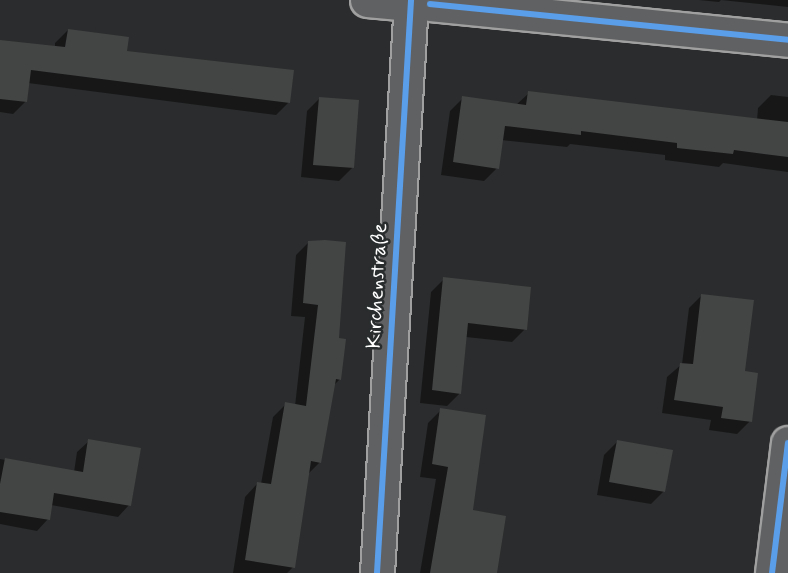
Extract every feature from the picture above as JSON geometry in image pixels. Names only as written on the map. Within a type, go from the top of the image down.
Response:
[{"type":"street","points":[[367,0],[788,40]]},
{"type":"street","name":"Kirchenstraße","points":[[377,573],[417,3]]},
{"type":"street","points":[[772,573],[788,442]]},
{"type":"building","points":[[68,29],[129,37],[127,51],[294,70],[290,103],[31,70],[27,102],[0,99],[0,40],[65,47]]},
{"type":"building","points":[[528,91],[788,122],[788,157],[734,150],[733,154],[677,148],[677,143],[581,131],[581,135],[505,126],[499,169],[453,162],[462,96],[526,105]]},
{"type":"building","points":[[319,97],[359,100],[354,168],[313,165]]},
{"type":"building","points":[[308,241],[346,242],[339,338],[346,339],[341,380],[336,379],[321,463],[311,461],[295,568],[245,560],[257,482],[271,484],[285,402],[306,406],[318,305],[303,303]]},
{"type":"building","points":[[443,277],[531,287],[527,330],[468,323],[461,394],[432,390]]},
{"type":"building","points":[[701,294],[754,300],[745,371],[758,373],[752,422],[721,418],[723,407],[674,400],[680,363],[693,364]]},
{"type":"building","points":[[440,408],[486,415],[473,510],[506,516],[497,573],[430,573],[448,467],[432,464]]},
{"type":"building","points":[[88,439],[141,448],[131,506],[54,493],[50,520],[0,512],[0,484],[5,458],[83,472]]},
{"type":"building","points":[[617,440],[673,450],[665,492],[609,482]]},
{"type":"cycle path","points":[[377,573],[411,0]]},
{"type":"cycle path","points":[[430,4],[788,40]]},
{"type":"cycle path","points":[[772,573],[788,443]]}]
